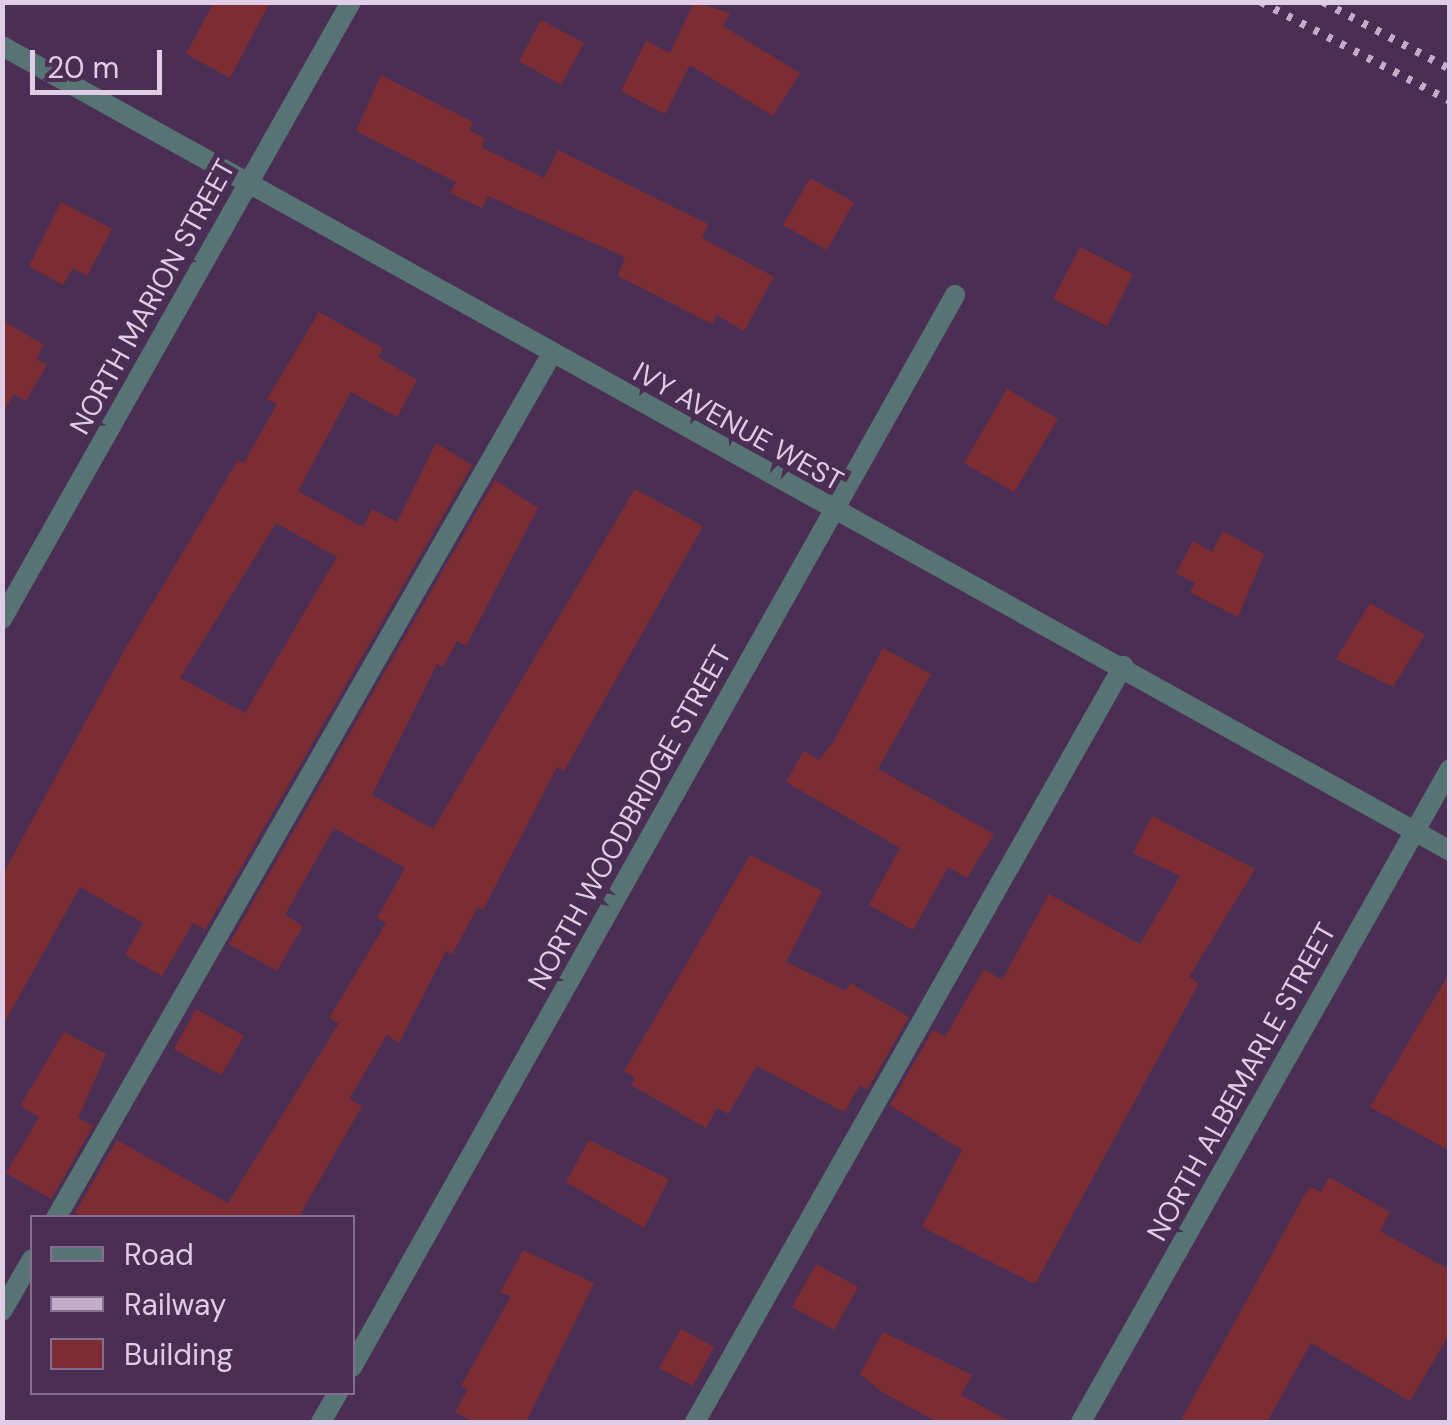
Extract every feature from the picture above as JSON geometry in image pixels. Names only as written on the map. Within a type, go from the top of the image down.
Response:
[{"type":"street","name":"NORTH MARION STREET","points":[[2,619],[351,2]]},
{"type":"street","name":"IVY AVENUE WEST","points":[[2,46],[247,187],[1123,666],[1450,851]]},
{"type":"street","name":"NORTH WOODBRIDGE STREET","points":[[355,1362],[954,295]]},
{"type":"street","points":[[58,1215],[551,355]]},
{"type":"street","points":[[695,1422],[1123,666]]},
{"type":"street","name":"NORTH ALBEMARLE STREET","points":[[1081,1422],[1450,769]]},
{"type":"street","points":[[2,1311],[30,1262]]},
{"type":"street","points":[[321,1422],[336,1395]]},
{"type":"building","points":[[214,2],[270,2],[230,78],[186,54]]},
{"type":"building","points":[[694,2],[730,13],[723,26],[800,73],[773,116],[690,65],[665,114],[621,91],[646,41],[670,53]]},
{"type":"building","points":[[541,20],[584,43],[561,85],[519,61]]},
{"type":"building","points":[[381,75],[473,122],[469,130],[485,138],[481,147],[544,178],[558,150],[708,224],[702,238],[774,277],[744,331],[717,315],[712,324],[618,276],[625,257],[488,196],[482,208],[450,193],[456,182],[356,131]]},
{"type":"building","points":[[810,178],[854,202],[827,250],[783,225]]},
{"type":"building","points":[[61,202],[112,229],[87,276],[73,268],[63,285],[29,266]]},
{"type":"building","points":[[1080,247],[1133,274],[1107,326],[1053,299]]},
{"type":"building","points":[[319,312],[383,348],[378,357],[417,380],[397,417],[351,392],[298,491],[363,527],[372,509],[397,522],[436,443],[472,465],[205,930],[193,923],[162,976],[125,955],[143,923],[80,887],[2,1027],[2,876],[125,649],[238,460],[244,463],[277,404],[267,399]],"holes":[[[276,523],[337,557],[245,713],[180,678]]]},
{"type":"building","points":[[2,320],[44,345],[36,359],[47,365],[26,401],[14,394],[2,414]]},
{"type":"building","points":[[1007,389],[1058,419],[1014,492],[964,463]]},
{"type":"building","points":[[495,480],[538,508],[466,646],[457,641],[443,667],[437,664],[372,795],[433,829],[635,489],[703,526],[564,771],[557,767],[483,910],[478,907],[452,954],[446,951],[399,1043],[387,1035],[349,1099],[362,1106],[300,1215],[78,1215],[75,1213],[117,1140],[228,1203],[339,1023],[329,1018],[386,923],[377,918],[405,868],[334,828],[285,915],[303,926],[277,971],[229,944]]},
{"type":"building","points":[[1223,531],[1264,554],[1238,617],[1190,592],[1195,583],[1176,573],[1193,541],[1212,552]]},
{"type":"building","points":[[1370,603],[1425,635],[1393,687],[1336,659]]},
{"type":"building","points":[[883,648],[931,674],[878,769],[994,834],[967,878],[948,867],[913,930],[869,905],[900,848],[786,782],[804,751],[819,760],[833,743]]},
{"type":"building","points":[[1152,816],[1255,869],[1189,977],[1199,983],[1035,1284],[922,1227],[962,1150],[890,1105],[933,1030],[945,1037],[984,969],[1002,980],[1049,894],[1140,944],[1180,876],[1133,853]]},
{"type":"building","points":[[750,855],[822,891],[786,962],[846,991],[850,983],[909,1017],[867,1090],[860,1085],[844,1112],[757,1066],[728,1114],[717,1108],[706,1128],[631,1085],[635,1078],[624,1071]]},
{"type":"building","points":[[1450,972],[1450,1151],[1370,1107]]},
{"type":"building","points":[[196,1009],[244,1036],[221,1075],[174,1049]]},
{"type":"building","points":[[64,1032],[106,1054],[78,1118],[93,1126],[51,1199],[6,1173],[39,1117],[20,1106]]},
{"type":"building","points":[[589,1140],[669,1179],[644,1228],[566,1182]]},
{"type":"building","points":[[1329,1177],[1390,1212],[1380,1231],[1450,1270],[1450,1333],[1410,1401],[1311,1343],[1267,1422],[1180,1422],[1305,1194],[1311,1187],[1321,1192]]},
{"type":"building","points":[[523,1250],[594,1283],[526,1422],[473,1422],[455,1412],[468,1389],[461,1386],[511,1296],[500,1293]]},
{"type":"building","points":[[816,1264],[858,1287],[834,1330],[792,1307]]},
{"type":"building","points":[[681,1329],[714,1347],[693,1386],[659,1368]]},
{"type":"building","points":[[883,1332],[972,1375],[961,1395],[1011,1422],[937,1422],[882,1392],[860,1374]]},
{"type":"railway","points":[[1261,2],[1450,101]]},
{"type":"railway","points":[[1323,2],[1450,69]]}]
